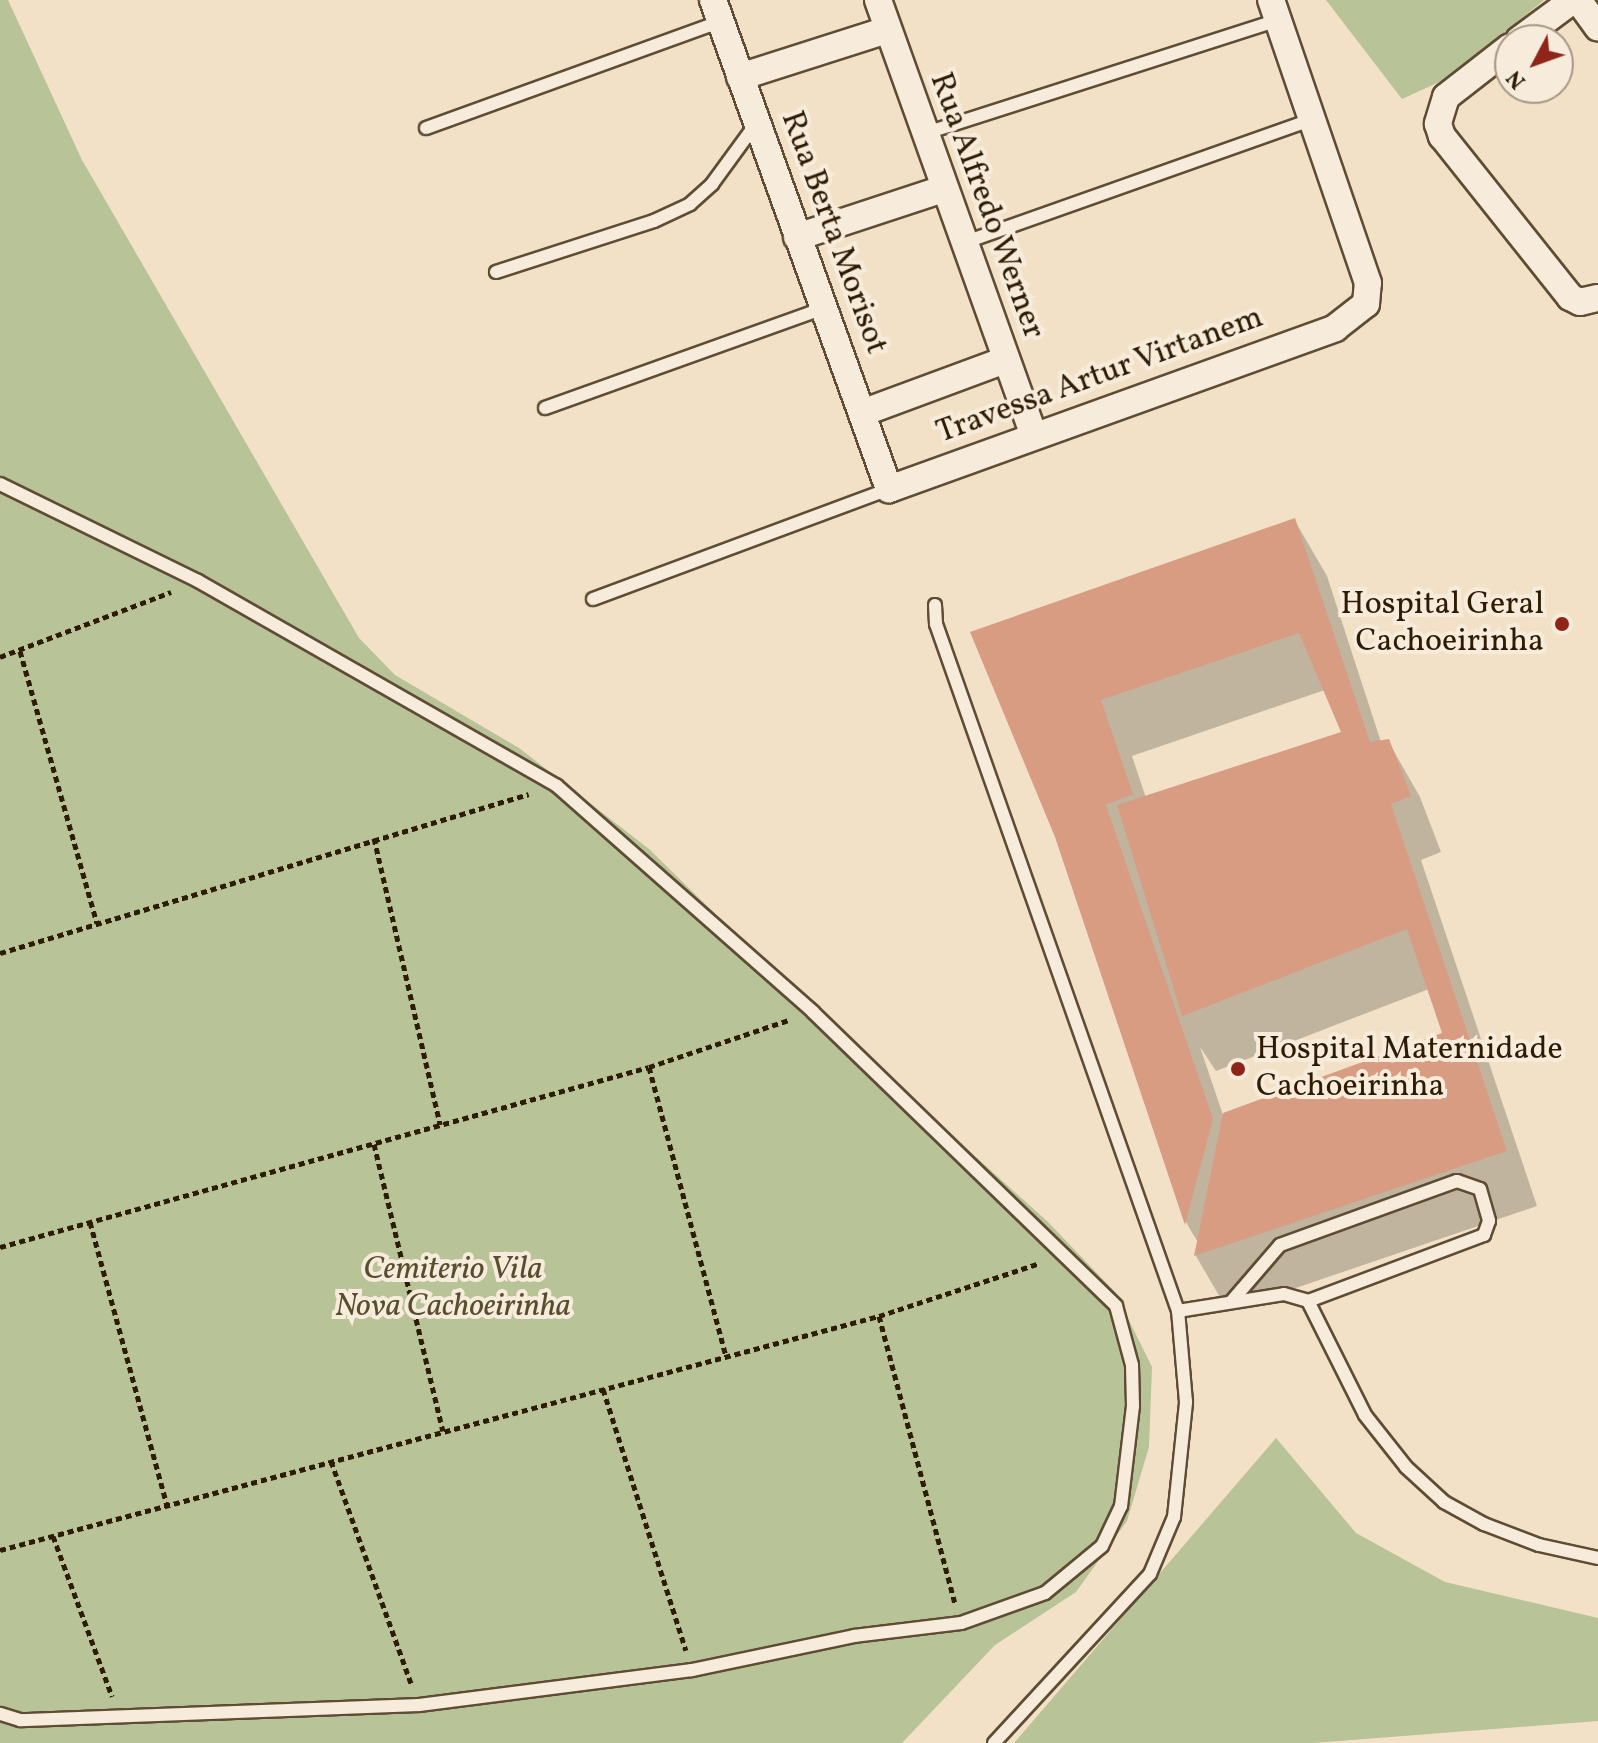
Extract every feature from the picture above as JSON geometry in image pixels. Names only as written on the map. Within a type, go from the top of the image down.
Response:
[{"type":"street","name":"Rua Alfredo Werner","points":[[878,0],[923,134],[1033,434]]},
{"type":"street","points":[[1541,24],[1575,0],[1598,28]]},
{"type":"street","name":"Travessa Artur Virtanem","points":[[889,489],[1033,434],[1335,328],[1366,304],[1368,283],[1274,10]]},
{"type":"street","name":"Rua Berta Morisot","points":[[717,11],[889,489]]},
{"type":"street","points":[[740,77],[887,30]]},
{"type":"street","points":[[1494,60],[1446,97],[1438,124],[1442,136],[1570,297],[1580,302],[1598,298]]},
{"type":"street","points":[[797,237],[943,189]]},
{"type":"street","points":[[862,413],[1005,360]]},
{"type":"lane","points":[[923,134],[1274,10]]},
{"type":"lane","points":[[426,128],[717,11]]},
{"type":"lane","points":[[962,243],[1311,120]]},
{"type":"lane","points":[[496,272],[654,221],[690,204],[712,184],[757,123]]},
{"type":"lane","points":[[545,408],[824,308]]},
{"type":"lane","points":[[0,484],[198,581],[557,786],[813,1012],[1067,1254],[1116,1306],[1125,1332],[1133,1406],[1121,1506],[1102,1546],[1065,1579],[1019,1605],[961,1623],[854,1636],[692,1670],[419,1705],[120,1718],[20,1720],[0,1714]]},
{"type":"lane","points":[[593,599],[889,489]]},
{"type":"lane","points":[[935,605],[936,624],[1178,1311],[1186,1402],[1184,1460],[1168,1531],[1150,1574],[1115,1617],[994,1743]]},
{"type":"lane","points":[[1178,1311],[1284,1294],[1308,1301],[1484,1235],[1489,1221],[1480,1189],[1457,1181],[1280,1245],[1231,1302]]},
{"type":"lane","points":[[1308,1301],[1365,1415],[1406,1467],[1444,1502],[1484,1524],[1539,1545],[1598,1558]]},
{"type":"path","points":[[0,657],[198,581]]},
{"type":"path","points":[[20,651],[97,923]]},
{"type":"path","points":[[0,953],[374,838],[557,786]]},
{"type":"path","points":[[374,838],[440,1125]]},
{"type":"path","points":[[0,1247],[649,1067],[813,1012]]},
{"type":"path","points":[[649,1067],[726,1356]]},
{"type":"path","points":[[374,1144],[443,1431]]},
{"type":"path","points":[[90,1222],[167,1506]]},
{"type":"path","points":[[0,1550],[879,1316],[1067,1254]]},
{"type":"path","points":[[879,1316],[961,1623]]},
{"type":"path","points":[[603,1389],[692,1670]]},
{"type":"path","points":[[331,1461],[419,1705]]},
{"type":"path","points":[[53,1536],[120,1718]]},
{"type":"green space","name":"Cemiterio Vila Nova Cachoeirinha","points":[[0,0],[8,0],[82,160],[359,638],[395,675],[519,748],[649,849],[811,1008],[1048,1222],[1115,1292],[1152,1367],[1149,1447],[1127,1521],[1076,1592],[995,1645],[902,1743],[0,1743]]},
{"type":"green space","points":[[1326,0],[1544,0],[1514,24],[1494,24],[1494,41],[1448,78],[1402,99]]},
{"type":"green space","points":[[1276,1438],[1356,1533],[1445,1582],[1598,1618],[1598,1721],[1313,1743],[1014,1743]]},
{"type":"building","points":[[1295,518],[1370,742],[1389,739],[1411,796],[1391,804],[1507,1151],[1194,1256],[1223,1113],[1442,1033],[1407,929],[1182,1016],[1117,805],[1341,732],[1299,633],[1101,700],[1133,794],[1106,805],[1213,1119],[1185,1225],[1055,837],[970,632]]},
{"type":"place","name":"Hospital Geral Cachoeirinha","points":[[1562,624]]},
{"type":"place","name":"Hospital Maternidade Cachoeirinha","points":[[1238,1069]]}]
